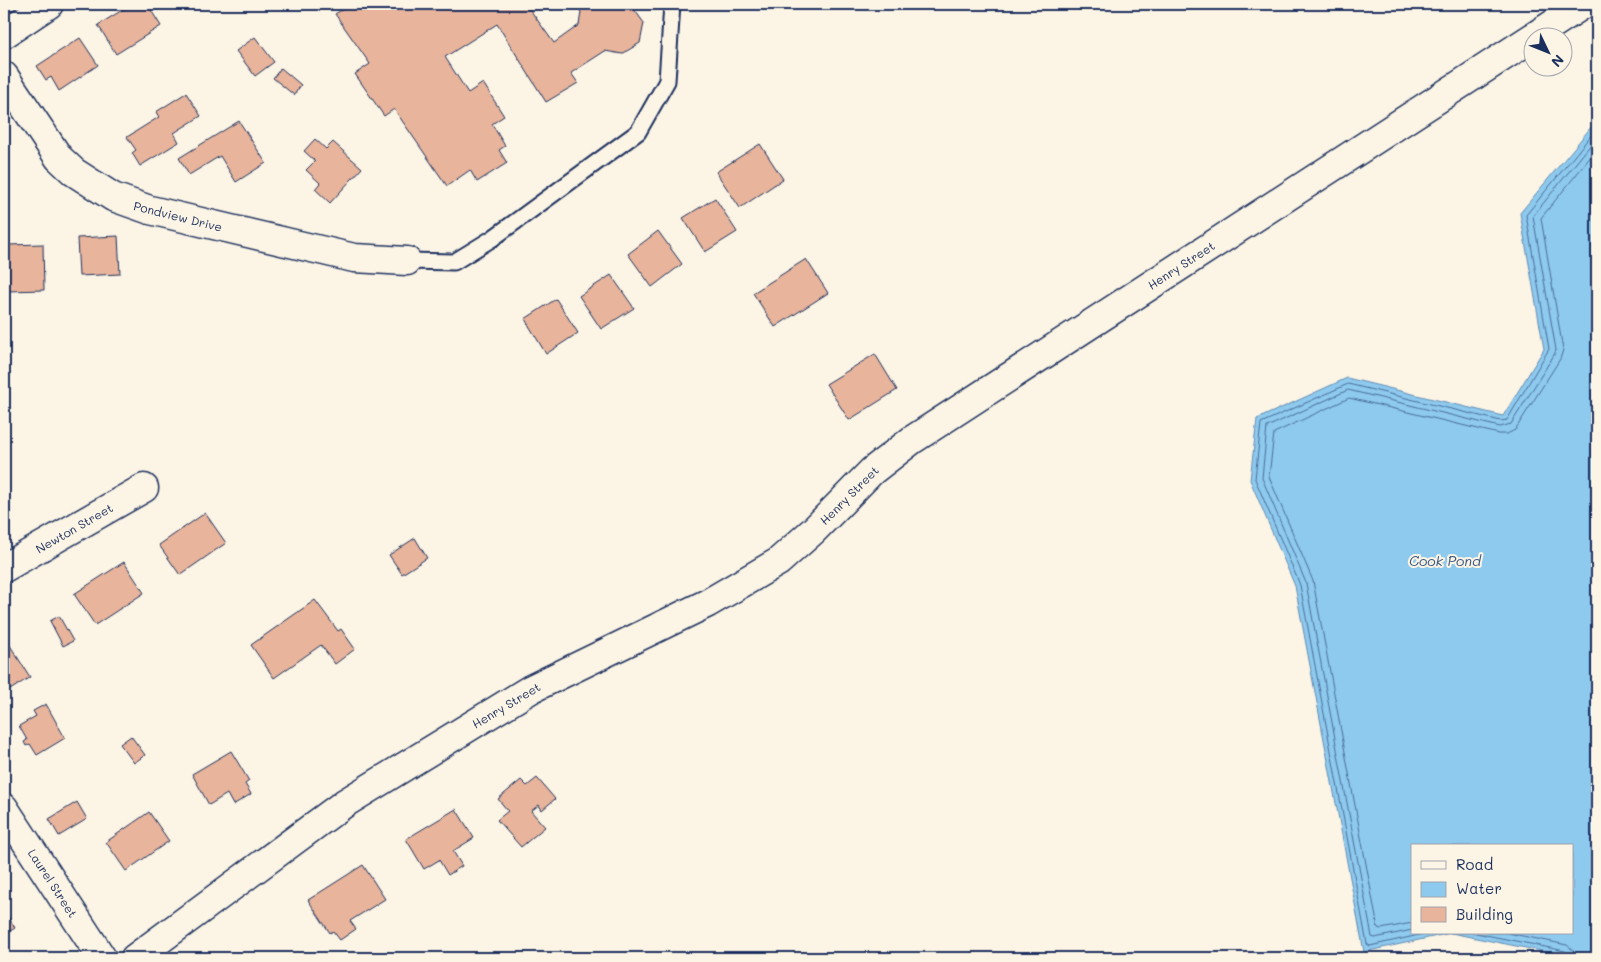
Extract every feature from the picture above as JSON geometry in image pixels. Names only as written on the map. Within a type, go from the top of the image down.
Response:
[{"type":"street","points":[[4,34],[50,4]]},
{"type":"street","name":"Henry Street","points":[[135,958],[353,798],[531,689],[708,603],[778,562],[814,530],[872,470],[912,440],[1584,4]]},
{"type":"street","name":"Pondview Drive","points":[[4,76],[59,158],[74,172],[113,197],[150,210],[354,258],[407,261]]},
{"type":"street","name":"Newton Street","points":[[4,568],[144,488]]},
{"type":"street","name":"Laurel Street","points":[[4,808],[102,958]]},
{"type":"lane","points":[[407,261],[454,262],[493,238],[638,132],[667,81],[672,4]]},
{"type":"water","name":"Cook Pond","points":[[1597,120],[1597,958],[1576,958],[1456,934],[1574,934],[1574,844],[1411,844],[1411,934],[1446,934],[1364,952],[1295,586],[1250,480],[1257,419],[1347,378],[1503,416],[1544,349],[1520,213]]},
{"type":"building","points":[[132,4],[147,4],[161,26],[116,54],[98,25]]},
{"type":"building","points":[[351,4],[532,4],[528,7],[554,43],[579,25],[581,12],[575,4],[631,5],[644,23],[640,43],[622,54],[605,51],[571,73],[578,83],[546,102],[497,24],[445,57],[468,93],[483,83],[504,116],[492,124],[505,146],[499,150],[507,163],[477,182],[470,170],[447,186],[394,109],[384,116],[355,74],[370,64],[335,14]]},
{"type":"building","points":[[255,37],[274,62],[255,76],[236,51]]},
{"type":"building","points":[[80,38],[98,65],[59,91],[51,77],[46,80],[37,66]]},
{"type":"building","points":[[281,68],[301,85],[294,95],[273,78]]},
{"type":"building","points":[[186,93],[201,116],[174,133],[179,142],[140,166],[132,153],[136,150],[127,137],[159,117],[156,112]]},
{"type":"building","points":[[239,121],[266,163],[236,182],[220,156],[189,175],[179,158]]},
{"type":"building","points":[[315,139],[326,149],[333,142],[362,168],[330,203],[315,189],[320,183],[306,170],[315,161],[304,151]]},
{"type":"building","points":[[760,144],[783,179],[740,208],[716,172]]},
{"type":"building","points":[[715,198],[737,232],[705,252],[683,218]]},
{"type":"building","points":[[658,231],[682,264],[652,287],[628,254]]},
{"type":"building","points":[[118,236],[120,274],[79,276],[77,238]]},
{"type":"building","points":[[43,244],[44,290],[8,291],[7,245]]},
{"type":"building","points":[[806,259],[828,293],[775,327],[753,293]]},
{"type":"building","points":[[611,275],[634,308],[601,329],[579,296]]},
{"type":"building","points":[[556,299],[578,333],[546,354],[525,319]]},
{"type":"building","points":[[875,354],[897,390],[849,420],[826,384]]},
{"type":"building","points":[[205,513],[226,543],[180,575],[159,545]]},
{"type":"building","points":[[415,538],[427,558],[402,574],[389,555]]},
{"type":"building","points":[[124,562],[144,593],[95,625],[74,594]]},
{"type":"building","points":[[315,600],[338,631],[341,629],[355,649],[335,664],[321,645],[274,678],[251,645]]},
{"type":"building","points":[[59,616],[73,641],[63,646],[50,621]]},
{"type":"building","points":[[4,636],[30,677],[4,694]]},
{"type":"building","points":[[46,704],[65,738],[37,755],[30,744],[26,746],[24,742],[27,740],[19,726],[36,716],[33,711]]},
{"type":"building","points":[[131,736],[145,755],[134,763],[120,744]]},
{"type":"building","points":[[231,751],[249,781],[245,784],[251,794],[233,805],[227,794],[209,805],[192,774]]},
{"type":"building","points":[[537,778],[555,799],[542,810],[539,805],[531,811],[545,827],[521,847],[497,820],[508,811],[498,799],[521,780],[527,786]]},
{"type":"building","points":[[77,802],[87,819],[59,836],[49,819]]},
{"type":"building","points":[[456,809],[474,838],[453,851],[462,866],[448,875],[439,860],[424,869],[406,839]]},
{"type":"building","points":[[149,812],[169,841],[126,871],[106,842]]},
{"type":"building","points":[[363,865],[385,899],[350,921],[356,929],[340,940],[333,931],[330,933],[308,900]]},
{"type":"building","points":[[4,910],[15,928],[4,935]]}]
